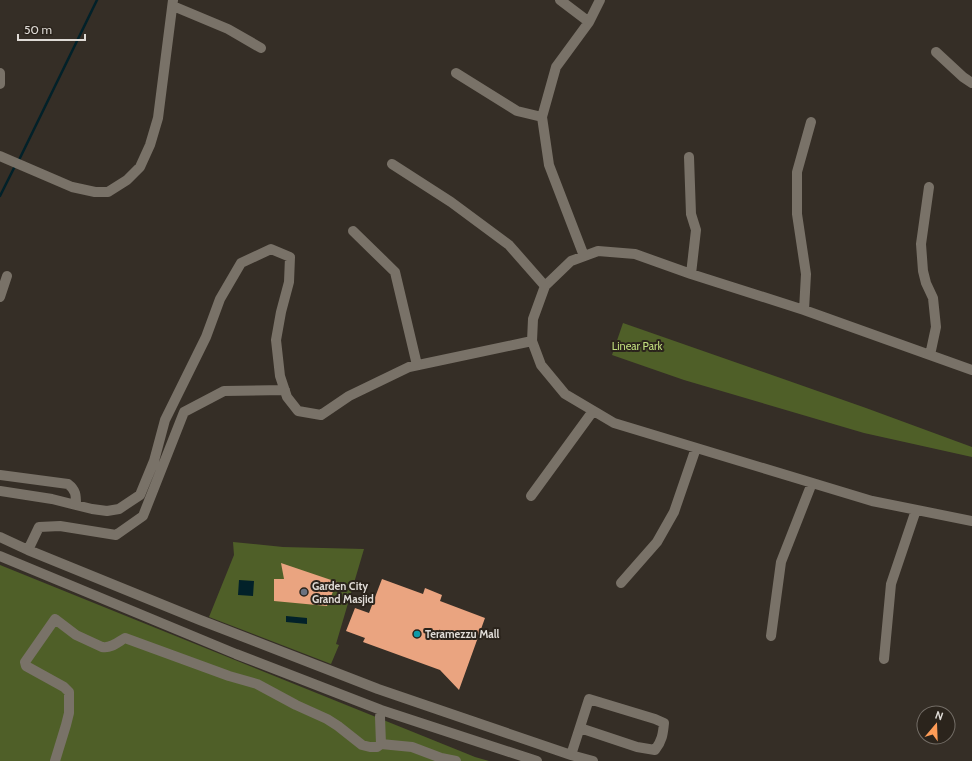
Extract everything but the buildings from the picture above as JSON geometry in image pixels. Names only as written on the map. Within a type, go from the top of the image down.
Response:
[{"type":"street","points":[[560,0],[589,22]]},
{"type":"street","points":[[584,256],[549,165],[542,117],[556,67],[589,22],[600,0]]},
{"type":"street","points":[[0,156],[72,187],[95,192],[108,192],[127,180],[140,167],[150,145],[158,118],[173,3],[228,29],[261,48]]},
{"type":"street","points":[[936,52],[963,77],[972,83]]},
{"type":"street","points":[[0,73],[0,84]]},
{"type":"street","points":[[456,73],[517,112],[542,117]]},
{"type":"street","points":[[804,310],[806,274],[797,214],[797,172],[812,122]]},
{"type":"street","points":[[689,157],[691,214],[696,230],[691,274]]},
{"type":"street","points":[[392,164],[451,202],[509,245],[545,286]]},
{"type":"street","points":[[929,187],[921,244],[923,271],[926,283],[933,298],[936,327],[930,355]]},
{"type":"street","points":[[353,231],[395,272],[416,365]]},
{"type":"street","points":[[0,491],[52,499],[92,509],[108,511],[119,509],[140,495],[154,461],[165,420],[206,337],[220,299],[241,263],[271,249],[290,257],[289,282],[281,312],[276,340],[280,376],[287,397],[298,412],[320,415],[349,396],[409,367],[532,341]]},
{"type":"street","points":[[972,370],[804,310],[691,274],[635,254],[598,251],[571,261],[545,286],[533,319],[532,341],[541,365],[565,394],[614,423],[872,502],[972,521]]},
{"type":"street","points":[[0,297],[7,276]]},
{"type":"street","points":[[28,550],[39,527],[60,526],[116,535],[143,516],[184,412],[224,391],[285,390]]},
{"type":"street","points":[[531,496],[594,411]]},
{"type":"street","points":[[621,583],[657,542],[674,512],[696,448]]},
{"type":"street","points":[[0,476],[68,484],[74,489],[76,505]]},
{"type":"street","points":[[771,636],[781,562],[812,483]]},
{"type":"street","points":[[884,659],[891,584],[916,510]]},
{"type":"street","points":[[0,537],[28,550],[214,626],[356,680],[571,755],[594,761]]},
{"type":"street","points":[[0,556],[236,654],[381,710],[537,761]]},
{"type":"street","points":[[55,761],[69,713],[69,692],[64,687],[26,666],[25,662],[34,651],[54,619],[76,635],[102,647],[107,648],[125,638],[200,666],[258,684],[296,705],[327,719],[362,745],[370,747],[377,747],[381,744],[401,745],[412,747],[443,759],[456,761]]},
{"type":"street","points":[[571,755],[589,699],[664,723],[660,745],[655,750],[637,747],[580,728]]},
{"type":"street","points":[[381,710],[381,744]]},
{"type":"green space","name":"Linear Park","points":[[623,323],[866,408],[972,447],[972,457],[864,433],[684,380],[612,355]]},
{"type":"green space","points":[[233,542],[283,547],[364,549],[336,644],[339,645],[331,664],[209,617],[234,555]]},
{"type":"green space","points":[[0,565],[475,757],[489,761],[0,761]]},
{"type":"water","points":[[239,580],[254,581],[253,596],[238,595]]},
{"type":"water","points":[[286,616],[307,618],[307,624],[286,622]]},
{"type":"waterway","points":[[18,162],[97,0]]},
{"type":"waterway","points":[[0,196],[15,166]]},
{"type":"place","name":"Garden City Grand Masjid","points":[[304,592]]},
{"type":"place","name":"Teramezzu Mall","points":[[417,634]]}]
